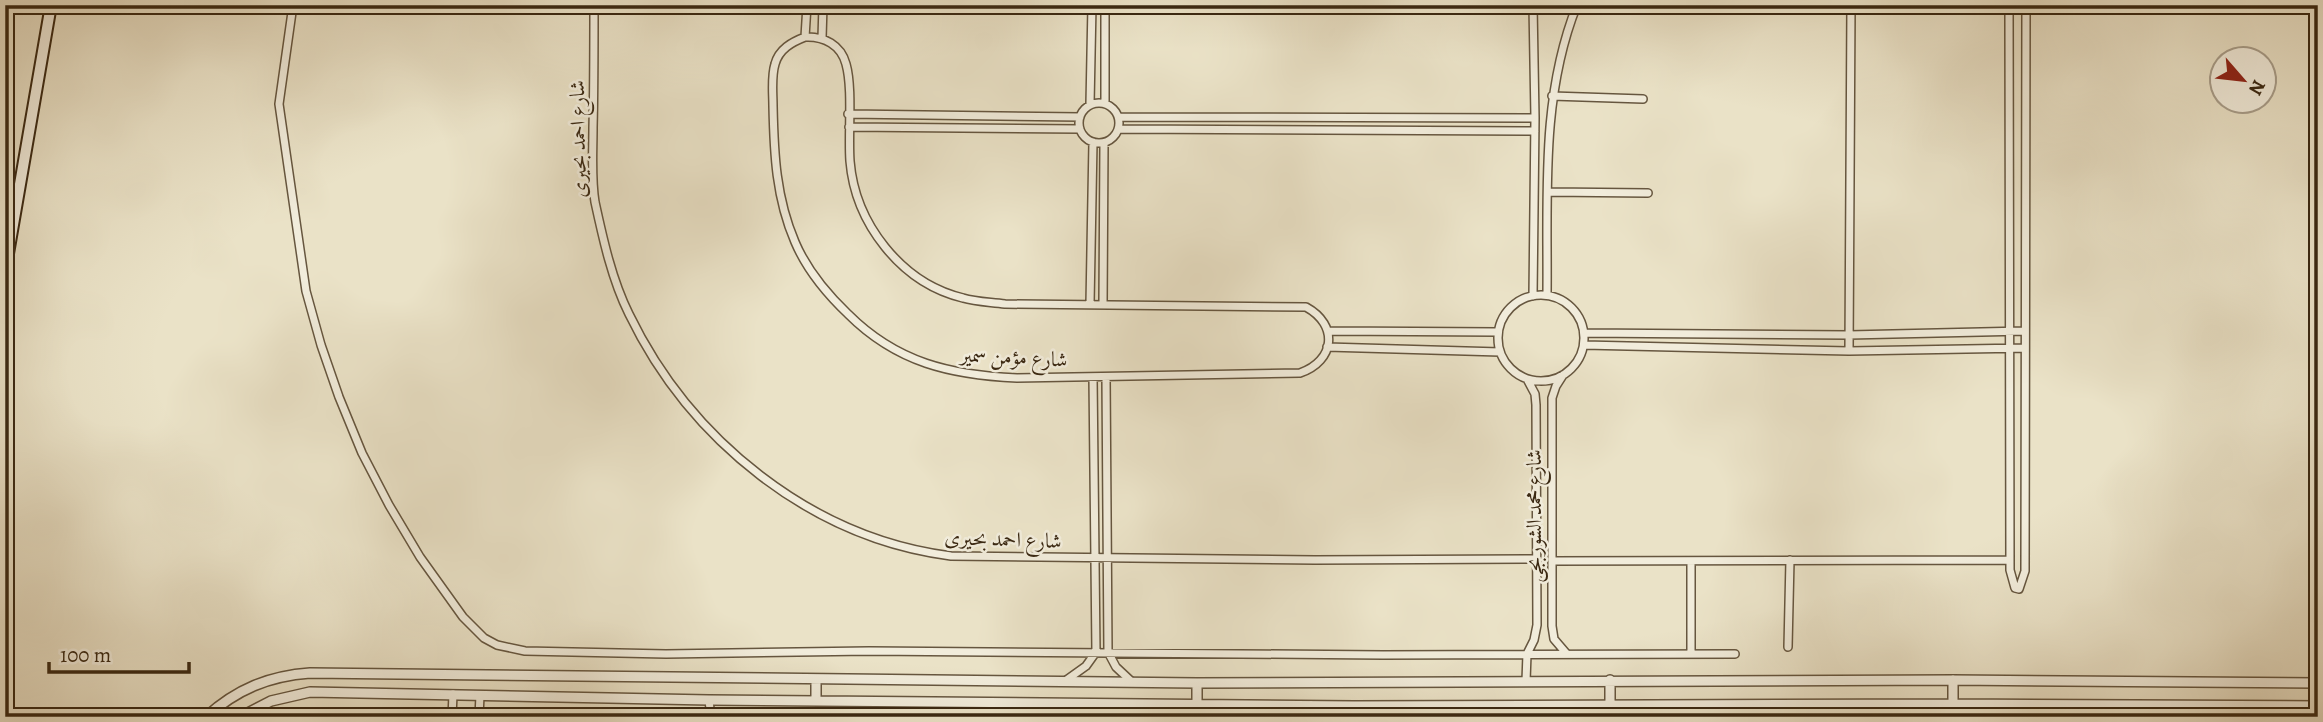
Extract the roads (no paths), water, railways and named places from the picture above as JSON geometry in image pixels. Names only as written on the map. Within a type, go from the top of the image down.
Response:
[{"type":"main road","points":[[5,271],[51,5]]},
{"type":"street","points":[[293,5],[279,104],[306,291],[339,397],[362,453],[420,557],[463,617],[484,638],[511,649],[666,654],[1735,654]]},
{"type":"street","name":"شارع احمد بحيرى","points":[[594,5],[595,199],[620,291],[639,335],[694,413],[723,445],[764,480],[804,506],[894,544],[942,555],[1094,559],[1535,559]]},
{"type":"street","points":[[807,5],[805,37],[822,38],[832,43],[846,61],[854,191],[861,208],[876,235],[892,255],[924,281],[961,298],[1005,303],[1294,305],[1316,312],[1324,321],[1328,331],[1327,347],[1500,352]]},
{"type":"street","points":[[822,38],[823,5]]},
{"type":"street","points":[[1090,104],[1091,5]]},
{"type":"street","points":[[1105,5],[1105,103]]},
{"type":"street","points":[[1533,296],[1534,5]]},
{"type":"street","points":[[1547,295],[1552,96],[1565,40],[1577,5]]},
{"type":"street","points":[[1849,351],[1851,5]]},
{"type":"street","points":[[2009,5],[2010,560],[2011,577],[2015,588],[2019,589],[2025,571],[2026,5]]},
{"type":"street","name":"شارع مؤمن سمير","points":[[805,37],[786,47],[775,65],[775,168],[785,217],[796,244],[823,286],[848,314],[895,349],[950,372],[978,376],[1106,377],[1300,373],[1317,364],[1327,347]]},
{"type":"street","points":[[1552,96],[1643,99]]},
{"type":"street","points":[[1105,103],[1111,106],[1119,117],[1119,129],[1116,135],[1104,143],[1093,142],[1087,139],[1080,129],[1080,117],[1090,104],[1105,103]]},
{"type":"street","points":[[848,114],[1080,117]]},
{"type":"street","points":[[1119,117],[1535,118]]},
{"type":"street","points":[[849,127],[1080,129]]},
{"type":"street","points":[[1119,129],[1535,131]]},
{"type":"street","points":[[1090,304],[1093,142]]},
{"type":"street","points":[[1103,304],[1104,143]]},
{"type":"street","points":[[1549,192],[1648,193]]},
{"type":"street","points":[[1547,295],[1567,304],[1581,322],[1584,345],[1576,363],[1563,375],[1545,381],[1527,379],[1510,368],[1500,352],[1498,332],[1510,309],[1517,303],[1533,296],[1547,295]]},
{"type":"street","points":[[1328,331],[1498,332]]},
{"type":"street","points":[[1584,333],[1849,335],[2025,331]]},
{"type":"street","points":[[1584,345],[1849,351],[2025,348]]},
{"type":"street","name":"شارع محمد الشوربجى","points":[[1563,375],[1552,398],[1552,632],[1557,645],[1566,654]]},
{"type":"street","points":[[1065,682],[1086,666],[1096,652],[1093,377]]},
{"type":"street","points":[[1106,377],[1108,652],[1116,667],[1132,682]]},
{"type":"street","name":"شارع محمد الشوربجى","points":[[1526,681],[1527,654],[1537,625],[1536,405],[1535,394],[1527,379]]},
{"type":"street","points":[[1552,561],[2010,560]]},
{"type":"street","points":[[1691,561],[1691,654]]},
{"type":"street","points":[[1788,647],[1790,561]]},
{"type":"street","points":[[206,717],[241,691],[262,681],[310,673],[1197,683],[1610,680],[2318,683]]},
{"type":"street","points":[[592,677],[592,697]]},
{"type":"street","points":[[816,679],[816,701]]},
{"type":"street","points":[[1610,680],[1610,705]]},
{"type":"street","points":[[1953,680],[1954,704]]},
{"type":"street","points":[[1197,683],[1197,705]]},
{"type":"street","points":[[240,717],[271,701],[310,692],[709,700],[1197,705],[2318,706]]},
{"type":"street","points":[[452,717],[453,694]]},
{"type":"street","points":[[479,717],[480,695]]},
{"type":"street","points":[[709,700],[710,709],[717,717]]},
{"type":"street","points":[[1309,717],[1311,705]]},
{"type":"street","points":[[2146,705],[2146,717]]},
{"type":"street","points":[[2164,705],[2164,717]]},
{"type":"street","points":[[1411,706],[1411,717]]},
{"type":"street","points":[[1425,706],[1425,717]]}]
